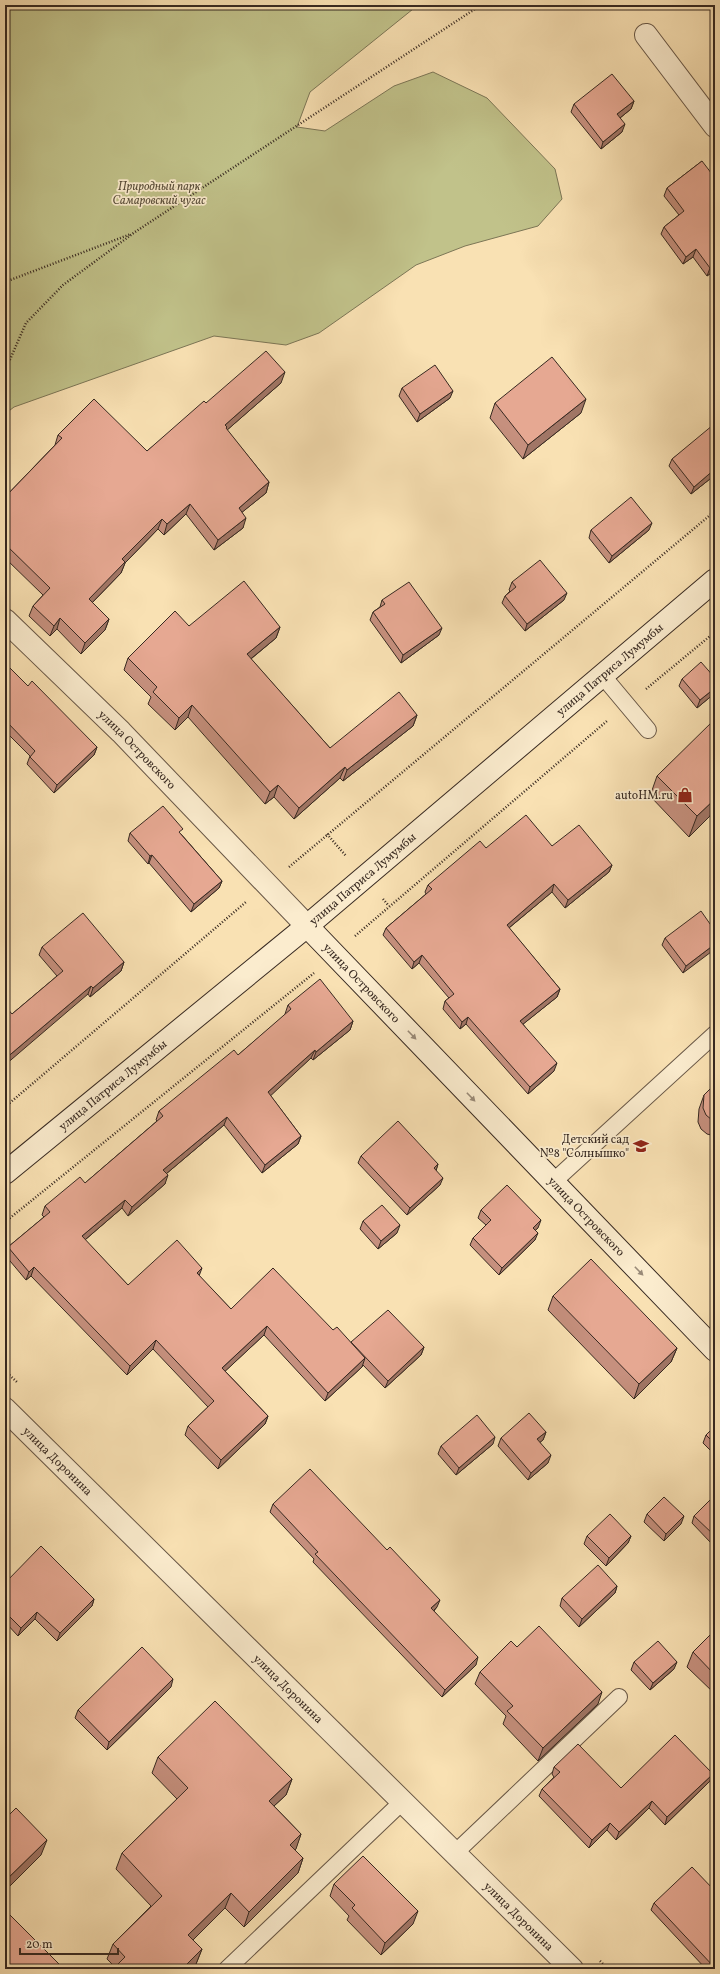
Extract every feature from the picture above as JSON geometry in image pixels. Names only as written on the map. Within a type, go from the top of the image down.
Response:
[{"type":"street","points":[[646,35],[715,126]]},
{"type":"street","name":"улица Патриса Лумумбы","points":[[5,1173],[307,926],[715,580]]},
{"type":"street","name":"улица Островского","points":[[5,620],[121,732],[715,1350]]},
{"type":"street","name":"улица Доронина","points":[[5,1409],[572,1969]]},
{"type":"lane","points":[[602,675],[648,730]]},
{"type":"lane","points":[[553,1182],[715,1035]]},
{"type":"lane","points":[[455,1853],[619,1696]]},
{"type":"lane","points":[[227,1969],[402,1802]]},
{"type":"path","points":[[5,371],[26,323],[63,285],[135,232],[481,5]]},
{"type":"path","points":[[5,282],[135,232]]},
{"type":"path","points":[[5,1107],[267,884],[715,511]]},
{"type":"path","points":[[5,1222],[311,975],[627,704],[715,632]]},
{"type":"green space","name":"Природный парк Самаровский чугас","points":[[5,5],[418,5],[310,92],[297,127],[325,131],[394,86],[433,72],[487,98],[555,169],[562,199],[538,226],[465,246],[416,265],[319,333],[286,345],[214,336],[14,407],[5,414]]},
{"type":"building","points":[[612,74],[634,101],[617,114],[625,124],[603,142],[574,104]]},
{"type":"building","points":[[702,161],[715,178],[715,265],[710,268],[696,249],[686,257],[664,227],[684,211],[667,188]]},
{"type":"building","points":[[266,351],[285,372],[225,425],[269,482],[239,508],[246,518],[218,540],[190,504],[167,524],[162,519],[122,559],[125,562],[89,599],[109,619],[85,643],[60,618],[54,626],[33,606],[50,588],[5,544],[5,497],[62,438],[58,435],[94,399],[147,451],[204,401],[206,403]]},
{"type":"building","points":[[552,357],[586,399],[528,445],[495,403]]},
{"type":"building","points":[[435,365],[453,391],[420,414],[402,388]]},
{"type":"building","points":[[713,425],[715,427],[715,469],[694,487],[672,459]]},
{"type":"building","points":[[631,497],[652,523],[612,556],[591,530]]},
{"type":"building","points":[[540,560],[567,593],[527,624],[505,596],[516,587],[512,582]]},
{"type":"building","points":[[244,581],[280,627],[247,654],[330,748],[399,692],[417,715],[347,770],[345,767],[299,808],[278,785],[270,792],[192,705],[179,718],[153,692],[157,687],[128,658],[175,611],[189,626]]},
{"type":"building","points":[[409,582],[442,628],[403,655],[373,612],[385,604],[382,600]]},
{"type":"building","points":[[701,662],[715,678],[715,688],[700,700],[682,679]]},
{"type":"building","points":[[5,663],[28,686],[32,681],[97,747],[57,785],[30,757],[35,751],[5,720]]},
{"type":"building","points":[[714,720],[715,799],[697,816],[657,776]]},
{"type":"building","points":[[163,806],[183,829],[179,832],[222,881],[194,904],[152,855],[150,856],[130,833]]},
{"type":"building","points":[[526,815],[552,846],[579,825],[612,865],[568,900],[554,884],[507,925],[560,989],[520,1021],[557,1063],[530,1087],[468,1017],[462,1022],[445,1001],[454,994],[422,955],[414,962],[386,928],[432,889],[428,885],[480,841],[486,848]]},
{"type":"building","points":[[701,911],[715,931],[715,944],[686,966],[665,938]]},
{"type":"building","points":[[83,913],[124,962],[93,988],[91,986],[5,1059],[5,1006],[12,1014],[63,971],[42,947]]},
{"type":"building","points":[[320,979],[353,1021],[316,1052],[315,1050],[268,1092],[301,1136],[265,1165],[227,1117],[163,1170],[168,1175],[132,1207],[125,1200],[82,1236],[128,1285],[177,1240],[202,1268],[197,1273],[231,1309],[273,1268],[333,1330],[337,1327],[365,1358],[328,1393],[267,1326],[222,1368],[268,1416],[221,1460],[188,1426],[214,1401],[156,1340],[130,1366],[34,1267],[29,1272],[8,1247],[50,1212],[45,1206],[80,1177],[85,1183],[163,1116],[159,1111],[234,1050],[238,1055],[291,1009],[288,1005]]},
{"type":"building","points":[[714,1085],[715,1121],[706,1115],[703,1108],[704,1095]]},
{"type":"building","points":[[398,1121],[438,1164],[434,1168],[443,1178],[410,1208],[361,1156]]},
{"type":"building","points":[[507,1185],[541,1220],[533,1228],[538,1233],[502,1268],[473,1238],[491,1220],[481,1210]]},
{"type":"building","points":[[382,1205],[400,1225],[381,1241],[363,1221]]},
{"type":"building","points":[[591,1259],[677,1348],[639,1384],[553,1296]]},
{"type":"building","points":[[388,1310],[424,1347],[388,1381],[351,1342]]},
{"type":"building","points":[[529,1413],[546,1432],[537,1439],[551,1455],[531,1473],[501,1438]]},
{"type":"building","points":[[477,1415],[495,1437],[459,1468],[441,1446]]},
{"type":"building","points":[[715,1426],[715,1444],[706,1435]]},
{"type":"building","points":[[310,1469],[387,1550],[390,1547],[440,1600],[431,1608],[478,1657],[445,1690],[315,1554],[318,1552],[273,1504]]},
{"type":"building","points":[[715,1495],[715,1534],[714,1535],[694,1516]]},
{"type":"building","points":[[664,1497],[684,1516],[666,1534],[647,1514]]},
{"type":"building","points":[[610,1514],[631,1536],[609,1558],[587,1536]]},
{"type":"building","points":[[41,1546],[94,1599],[60,1633],[37,1612],[21,1628],[5,1612],[5,1583]]},
{"type":"building","points":[[598,1565],[617,1586],[582,1619],[562,1598]]},
{"type":"building","points":[[539,1626],[602,1692],[543,1748],[507,1711],[513,1706],[480,1672],[511,1641],[517,1647]]},
{"type":"building","points":[[715,1630],[715,1675],[693,1652]]},
{"type":"building","points":[[658,1641],[677,1662],[653,1683],[634,1662]]},
{"type":"building","points":[[142,1647],[173,1679],[109,1742],[78,1710]]},
{"type":"building","points":[[215,1701],[292,1779],[269,1801],[301,1834],[290,1845],[303,1858],[249,1912],[231,1893],[188,1935],[202,1949],[182,1969],[113,1969],[125,1957],[113,1944],[162,1896],[122,1853],[188,1788],[158,1757]]},
{"type":"building","points":[[675,1735],[713,1774],[667,1817],[652,1801],[619,1832],[610,1823],[592,1840],[542,1789],[560,1772],[554,1767],[578,1744],[621,1788]]},
{"type":"building","points":[[16,1808],[47,1840],[5,1881],[5,1842],[9,1837],[5,1833],[5,1819]]},
{"type":"building","points":[[363,1856],[418,1911],[385,1943],[352,1908],[355,1905],[334,1884]]},
{"type":"building","points":[[692,1867],[715,1891],[715,1968],[654,1903]]},
{"type":"building","points":[[5,1910],[64,1969],[5,1969]]},
{"type":"place","name":"autoHM.ru","points":[[685,795]]},
{"type":"place","name":"Детский сад №8 \"Солнышко\"","points":[[641,1146]]}]
